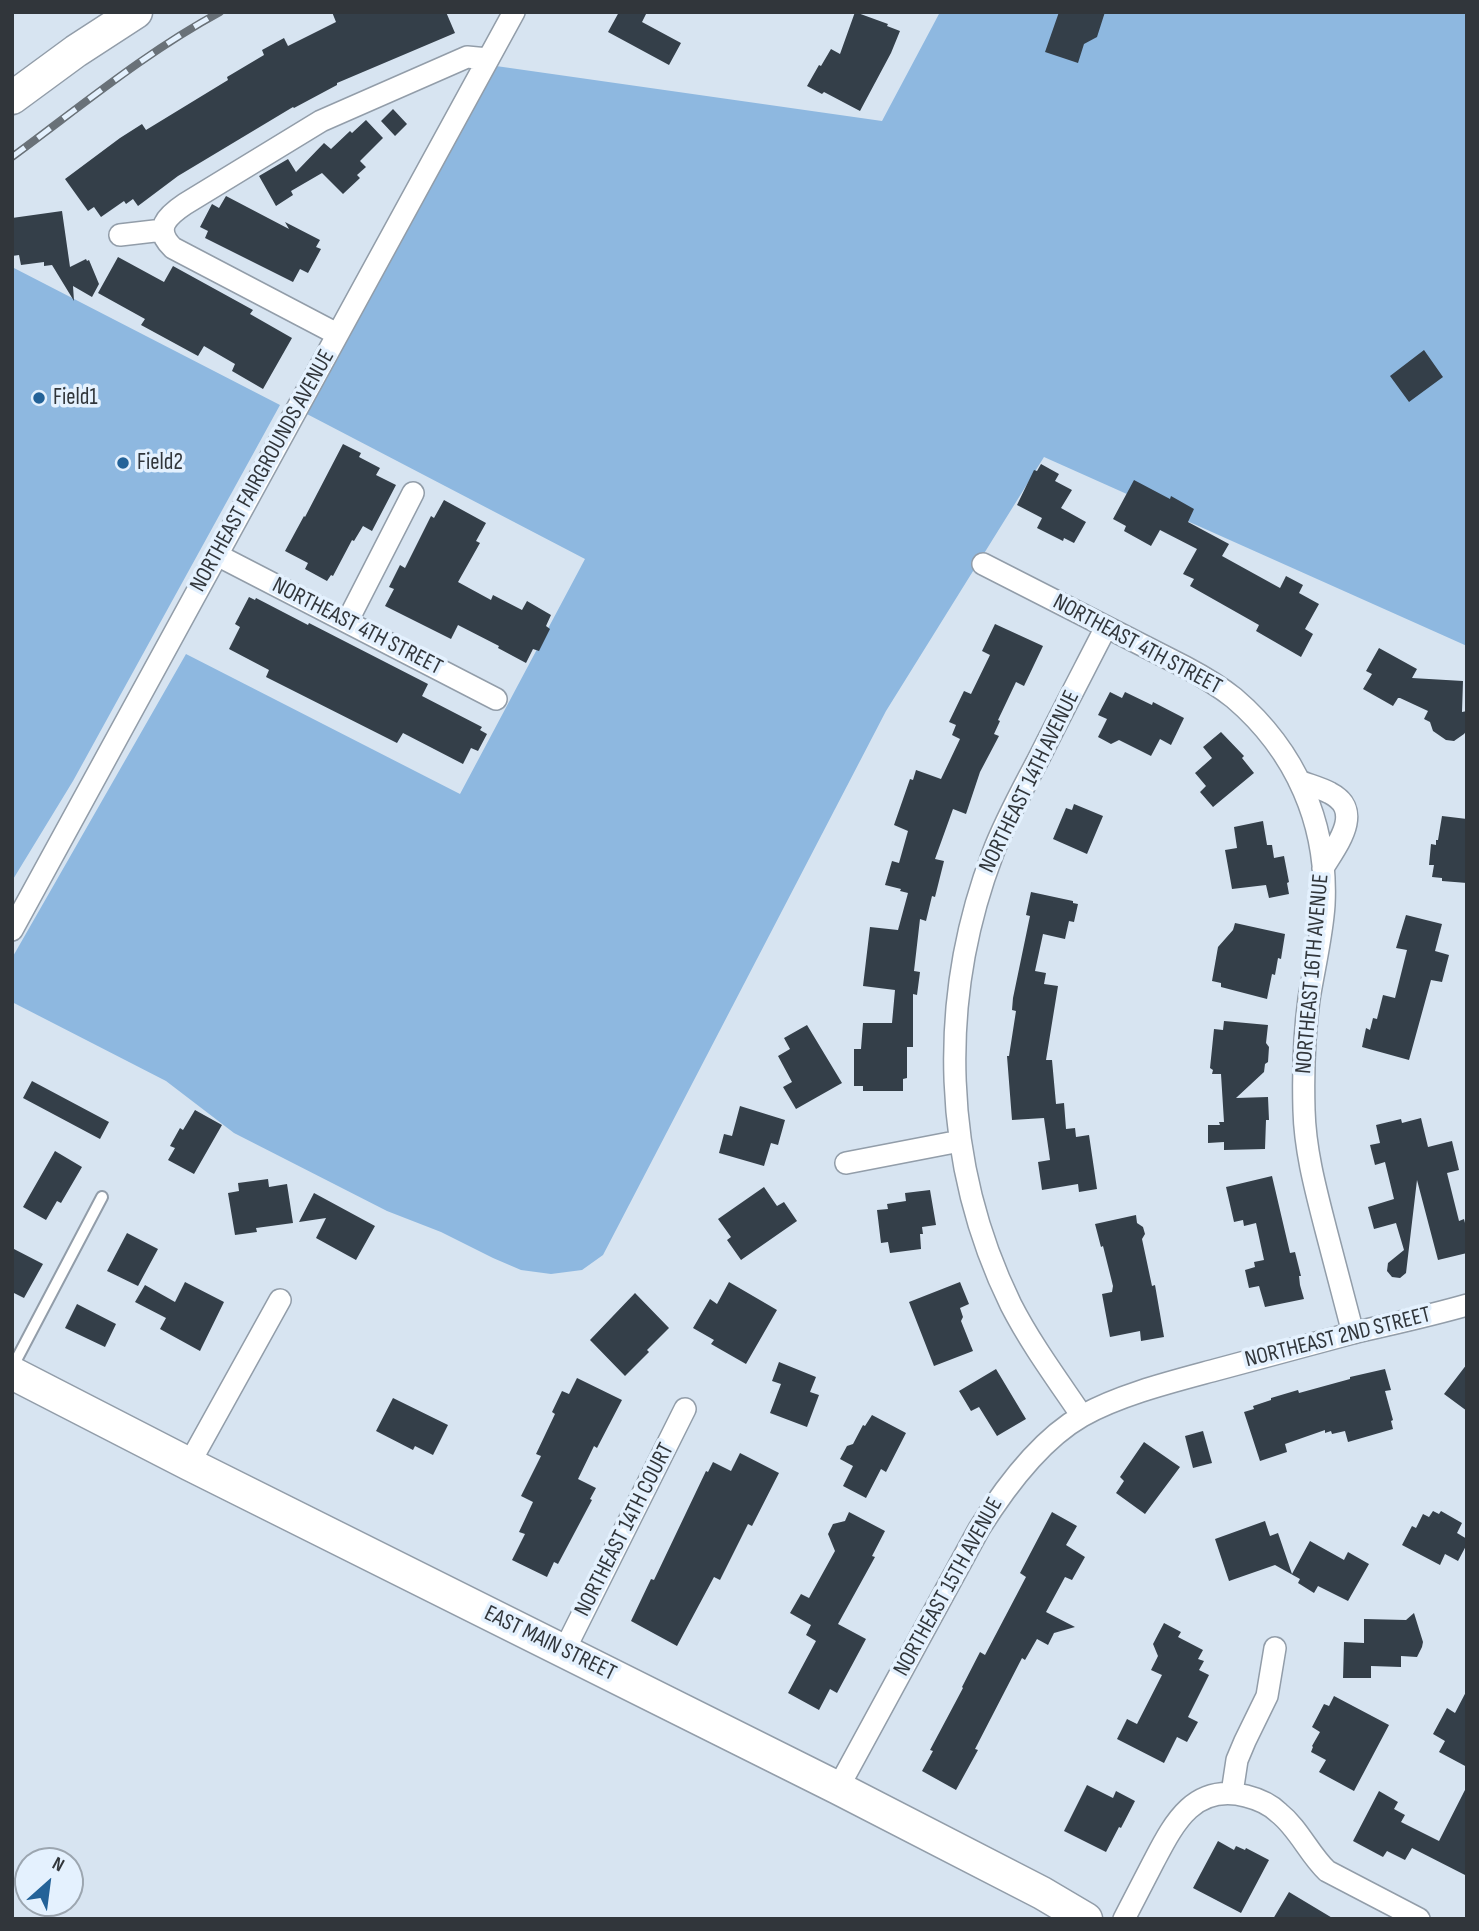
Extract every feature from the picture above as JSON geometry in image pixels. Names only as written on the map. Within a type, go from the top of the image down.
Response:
[{"type":"main road","points":[[12,97],[136,12]]},
{"type":"main road","name":"EAST MAIN STREET","points":[[12,1371],[189,1464],[838,1788],[1042,1893],[1086,1919]]},
{"type":"street","name":"NORTHEAST FAIRGROUNDS AVENUE","points":[[12,930],[514,12]]},
{"type":"street","points":[[337,334],[173,248],[163,230],[164,223],[174,211],[321,121],[467,57],[488,59]]},
{"type":"street","points":[[120,234],[163,230]]},
{"type":"street","points":[[347,622],[413,493]]},
{"type":"street","name":"NORTHEAST 4TH STREET","points":[[217,555],[496,699]]},
{"type":"street","name":"NORTHEAST 4TH STREET","points":[[983,564],[1212,682],[1234,698],[1271,736],[1299,781]]},
{"type":"street","name":"NORTHEAST 14TH AVENUE","points":[[1082,1416],[1029,1338],[1011,1304],[979,1224],[960,1141],[954,1093],[954,1046],[962,960],[970,923],[994,851],[1106,627]]},
{"type":"street","points":[[1299,781],[1330,793],[1339,799],[1345,809],[1347,828],[1323,868]]},
{"type":"street","name":"NORTHEAST 16TH AVENUE","points":[[1299,781],[1320,835],[1324,905],[1306,1027],[1304,1114],[1315,1187],[1353,1333]]},
{"type":"street","points":[[846,1163],[960,1141]]},
{"type":"street","points":[[189,1464],[280,1300]]},
{"type":"street","name":"NORTHEAST 2ND STREET","points":[[1210,1371],[1467,1305]]},
{"type":"street","name":"NORTHEAST 15TH AVENUE","points":[[838,1788],[979,1529],[1002,1493],[1029,1461],[1082,1416],[1121,1399],[1210,1371]]},
{"type":"street","name":"NORTHEAST 14TH COURT","points":[[564,1651],[685,1409]]},
{"type":"street","points":[[1232,1793],[1237,1760],[1267,1696],[1275,1648]]},
{"type":"street","points":[[1124,1919],[1180,1816],[1193,1804],[1209,1797],[1232,1793],[1254,1798],[1278,1811],[1327,1871],[1419,1919]]},
{"type":"lane","points":[[12,1371],[102,1197]]},
{"type":"shaded area","points":[[940,12],[1467,12],[1467,646],[1044,457],[886,711],[603,1255],[582,1270],[551,1274],[521,1270],[441,1232],[387,1211],[234,1133],[166,1081],[12,1002],[12,958],[186,654],[460,794],[585,559],[305,413],[496,66],[882,121]]},
{"type":"shaded area","points":[[12,267],[280,405],[73,781],[12,881]]},
{"type":"building","points":[[332,12],[446,12],[455,33],[337,83],[293,107],[178,176],[138,206],[133,199],[126,204],[124,201],[101,217],[94,207],[88,211],[65,179],[142,124],[146,130],[228,80],[227,77],[264,55],[262,50],[284,38],[288,46],[336,22]]},
{"type":"building","points":[[619,12],[647,12],[642,22],[681,43],[669,65],[608,32]]},
{"type":"building","points":[[855,12],[900,31],[860,111],[807,86],[831,49],[840,54]]},
{"type":"building","points":[[1059,12],[1105,12],[1097,37],[1084,44],[1078,63],[1045,52]]},
{"type":"building","points":[[393,109],[407,124],[395,136],[381,121]]},
{"type":"building","points":[[366,120],[383,138],[360,161],[366,167],[357,175],[360,178],[343,194],[322,173],[291,191],[293,195],[276,206],[259,176],[288,159],[296,172],[324,143],[331,149]]},
{"type":"building","points":[[226,196],[289,229],[285,222],[320,240],[316,247],[321,249],[308,273],[300,269],[293,282],[205,238],[208,231],[200,227],[212,204],[219,208]]},
{"type":"building","points":[[62,211],[70,267],[89,260],[99,284],[92,297],[73,286],[74,301],[52,265],[44,266],[44,262],[21,265],[19,255],[12,256],[12,218]]},
{"type":"building","points":[[118,257],[164,282],[173,266],[253,310],[250,314],[292,338],[263,389],[232,371],[235,364],[204,346],[198,356],[141,325],[145,319],[98,293]]},
{"type":"building","points":[[1424,350],[1443,377],[1409,402],[1390,376]]},
{"type":"building","points":[[343,444],[361,453],[359,457],[380,468],[376,475],[396,485],[372,531],[363,526],[354,541],[352,540],[333,576],[327,581],[305,569],[308,563],[285,551]]},
{"type":"building","points":[[1041,464],[1059,474],[1055,481],[1072,490],[1061,508],[1086,522],[1074,543],[1064,538],[1063,541],[1037,528],[1042,518],[1017,505],[1034,470],[1037,471]]},
{"type":"building","points":[[1134,480],[1194,509],[1188,522],[1229,544],[1222,556],[1280,588],[1286,576],[1303,585],[1299,593],[1319,604],[1305,629],[1313,634],[1301,657],[1256,631],[1259,625],[1190,586],[1194,579],[1183,574],[1197,549],[1160,530],[1151,546],[1124,531],[1126,526],[1113,519]]},
{"type":"building","points":[[444,500],[486,523],[476,541],[480,543],[458,582],[491,600],[493,595],[522,610],[527,601],[551,615],[546,626],[550,629],[539,651],[533,649],[526,663],[458,625],[451,639],[385,606],[394,589],[389,587],[400,565],[405,568],[431,516],[434,518]]},
{"type":"building","points":[[249,597],[308,625],[309,623],[428,684],[422,696],[482,727],[480,730],[487,734],[478,751],[471,748],[463,764],[403,733],[397,743],[266,677],[269,670],[229,649],[240,627],[235,624]]},
{"type":"building","points":[[995,624],[1043,646],[1024,686],[1016,682],[998,720],[1000,721],[994,734],[999,736],[980,772],[966,814],[953,809],[935,859],[944,861],[926,921],[920,919],[914,971],[920,972],[917,995],[913,994],[913,1047],[907,1047],[907,1078],[903,1079],[903,1091],[863,1091],[863,1086],[854,1086],[854,1049],[861,1049],[863,1023],[892,1023],[895,990],[863,986],[870,927],[898,930],[908,893],[885,885],[892,861],[899,863],[908,831],[894,825],[910,779],[913,780],[916,770],[941,779],[960,739],[952,735],[956,725],[949,722],[964,691],[971,694],[990,655],[982,651]]},
{"type":"building","points":[[1379,648],[1417,669],[1412,678],[1463,681],[1462,712],[1467,711],[1467,730],[1464,734],[1454,741],[1446,740],[1433,731],[1430,722],[1424,719],[1428,711],[1400,698],[1393,706],[1363,689],[1372,674],[1366,671]]},
{"type":"building","points":[[1110,692],[1122,698],[1125,692],[1152,705],[1153,702],[1184,718],[1171,745],[1160,739],[1151,756],[1119,740],[1111,744],[1098,737],[1107,719],[1098,715]]},
{"type":"building","points":[[1221,732],[1244,756],[1242,758],[1254,773],[1213,807],[1200,792],[1206,786],[1195,773],[1212,758],[1203,747]]},
{"type":"building","points":[[1074,804],[1103,816],[1087,854],[1053,839],[1066,808],[1072,810]]},
{"type":"building","points":[[1442,816],[1467,819],[1467,883],[1442,881],[1442,878],[1432,877],[1434,865],[1429,865],[1431,844],[1436,845],[1438,840]]},
{"type":"building","points":[[1263,821],[1267,845],[1272,845],[1274,858],[1284,856],[1289,894],[1269,898],[1266,885],[1232,889],[1225,850],[1237,848],[1234,827]]},
{"type":"building","points":[[1031,892],[1078,904],[1074,922],[1069,921],[1065,939],[1043,934],[1035,971],[1046,973],[1044,984],[1058,986],[1046,1060],[1052,1060],[1056,1104],[1064,1103],[1066,1129],[1075,1128],[1076,1137],[1089,1135],[1097,1189],[1079,1192],[1078,1184],[1042,1190],[1038,1162],[1050,1160],[1044,1118],[1012,1120],[1007,1056],[1016,1011],[1012,1010],[1013,998],[1030,916],[1026,915]]},
{"type":"building","points":[[1406,915],[1442,924],[1435,951],[1449,955],[1442,982],[1431,980],[1409,1060],[1362,1047],[1366,1028],[1370,1030],[1373,1018],[1377,1019],[1383,995],[1395,998],[1407,950],[1396,948]]},
{"type":"building","points":[[1235,923],[1285,934],[1281,959],[1278,958],[1275,975],[1272,974],[1267,999],[1221,987],[1221,983],[1212,981],[1218,947],[1233,930]]},
{"type":"building","points":[[1224,1021],[1268,1025],[1268,1062],[1264,1072],[1236,1098],[1268,1097],[1269,1120],[1266,1120],[1265,1149],[1224,1150],[1224,1142],[1208,1143],[1208,1125],[1220,1125],[1219,1122],[1224,1122],[1221,1074],[1212,1074],[1213,1070],[1210,1068],[1214,1029],[1223,1030]]},
{"type":"building","points":[[807,1025],[842,1083],[796,1109],[783,1087],[792,1082],[778,1056],[790,1049],[784,1038]]},
{"type":"building","points":[[32,1081],[109,1122],[100,1139],[23,1098]]},
{"type":"building","points":[[740,1106],[785,1120],[778,1145],[771,1143],[764,1166],[719,1153],[724,1134],[732,1136]]},
{"type":"building","points":[[195,1110],[222,1125],[194,1174],[168,1160],[175,1148],[170,1146]]},
{"type":"building","points":[[1421,1118],[1428,1147],[1452,1141],[1459,1170],[1447,1173],[1459,1221],[1464,1219],[1467,1231],[1467,1253],[1438,1260],[1417,1180],[1406,1273],[1400,1278],[1392,1277],[1387,1271],[1388,1263],[1404,1250],[1396,1223],[1374,1229],[1368,1207],[1394,1199],[1385,1162],[1375,1165],[1370,1145],[1380,1143],[1376,1125]]},
{"type":"building","points":[[55,1151],[82,1167],[61,1203],[57,1201],[46,1220],[23,1207]]},
{"type":"building","points":[[1272,1176],[1290,1253],[1295,1252],[1304,1299],[1265,1307],[1259,1286],[1249,1288],[1245,1270],[1255,1267],[1254,1262],[1264,1260],[1256,1223],[1244,1226],[1243,1220],[1234,1222],[1226,1187]]},
{"type":"building","points":[[268,1179],[269,1187],[287,1184],[293,1223],[256,1228],[257,1232],[235,1235],[228,1193],[239,1191],[238,1183]]},
{"type":"building","points":[[764,1187],[777,1206],[784,1202],[797,1221],[741,1260],[727,1240],[731,1237],[718,1219]]},
{"type":"building","points":[[930,1190],[936,1225],[922,1227],[921,1249],[890,1253],[888,1242],[881,1243],[877,1210],[888,1209],[887,1204],[906,1201],[905,1193]]},
{"type":"building","points":[[314,1193],[375,1226],[356,1260],[316,1238],[326,1218],[299,1222]]},
{"type":"building","points":[[1136,1215],[1137,1223],[1143,1227],[1145,1234],[1142,1239],[1152,1286],[1155,1285],[1164,1337],[1141,1341],[1140,1331],[1110,1337],[1102,1294],[1112,1292],[1113,1286],[1095,1224]]},
{"type":"building","points":[[127,1233],[158,1249],[138,1286],[107,1271]]},
{"type":"building","points":[[12,1248],[43,1264],[24,1298],[12,1292]]},
{"type":"building","points":[[185,1282],[224,1302],[200,1351],[160,1329],[166,1318],[135,1302],[145,1285],[175,1302]]},
{"type":"building","points":[[729,1282],[777,1310],[746,1364],[711,1344],[714,1340],[693,1328],[710,1299],[717,1304]]},
{"type":"building","points":[[960,1282],[969,1304],[960,1308],[963,1317],[961,1321],[973,1351],[934,1366],[909,1302]]},
{"type":"building","points":[[635,1293],[669,1328],[625,1376],[590,1340]]},
{"type":"building","points":[[77,1304],[116,1324],[105,1347],[65,1328]]},
{"type":"building","points":[[779,1362],[816,1377],[810,1392],[819,1395],[807,1427],[770,1413],[781,1384],[772,1381]]},
{"type":"building","points":[[1467,1364],[1467,1411],[1444,1394]]},
{"type":"building","points":[[996,1369],[1026,1419],[997,1436],[979,1407],[971,1411],[959,1391]]},
{"type":"building","points":[[1385,1369],[1391,1390],[1385,1391],[1393,1429],[1348,1442],[1345,1431],[1332,1434],[1331,1431],[1325,1433],[1325,1430],[1285,1444],[1287,1452],[1260,1461],[1244,1412],[1271,1398]]},
{"type":"building","points":[[577,1378],[622,1400],[578,1479],[596,1488],[590,1499],[592,1500],[558,1564],[554,1562],[547,1577],[512,1560],[525,1534],[519,1532],[533,1502],[521,1496],[541,1456],[536,1454],[555,1414],[552,1412],[562,1391],[569,1394]]},
{"type":"building","points":[[393,1398],[448,1425],[433,1455],[415,1446],[413,1450],[376,1431]]},
{"type":"building","points":[[872,1415],[906,1433],[886,1472],[881,1469],[866,1498],[843,1486],[853,1466],[840,1459]]},
{"type":"building","points":[[1203,1431],[1212,1463],[1193,1468],[1185,1436]]},
{"type":"building","points":[[1144,1442],[1180,1467],[1145,1514],[1116,1493],[1124,1481],[1120,1477]]},
{"type":"building","points":[[740,1453],[779,1473],[752,1526],[748,1524],[720,1580],[714,1577],[677,1646],[631,1621],[651,1579],[654,1580],[706,1471],[708,1472],[713,1462],[731,1471]]},
{"type":"building","points":[[1433,1511],[1439,1514],[1441,1511],[1462,1523],[1457,1533],[1467,1539],[1467,1544],[1458,1561],[1445,1554],[1440,1565],[1402,1545],[1412,1526],[1416,1528],[1423,1514],[1429,1517]]},
{"type":"building","points":[[849,1512],[885,1531],[872,1556],[875,1557],[838,1624],[866,1639],[837,1693],[830,1689],[819,1710],[788,1693],[816,1641],[806,1635],[811,1625],[790,1613],[801,1594],[809,1598],[835,1551],[828,1534],[833,1524],[845,1521]]},
{"type":"building","points":[[1052,1512],[1077,1526],[1066,1545],[1085,1557],[1072,1580],[1065,1577],[1046,1612],[1075,1627],[1054,1633],[1048,1645],[1037,1639],[1025,1660],[1022,1658],[956,1790],[922,1771],[980,1652],[985,1655],[1026,1577],[1020,1573]]},
{"type":"building","points":[[1265,1521],[1270,1536],[1278,1533],[1292,1574],[1310,1541],[1344,1560],[1348,1552],[1369,1564],[1348,1601],[1318,1586],[1314,1593],[1298,1583],[1300,1579],[1275,1565],[1229,1581],[1215,1539]]},
{"type":"building","points":[[1414,1613],[1423,1642],[1417,1657],[1401,1656],[1401,1667],[1371,1666],[1371,1678],[1343,1678],[1344,1642],[1364,1643],[1364,1619],[1406,1620]]},
{"type":"building","points":[[1164,1623],[1181,1632],[1178,1637],[1203,1650],[1198,1659],[1204,1661],[1199,1670],[1209,1675],[1188,1717],[1198,1722],[1187,1742],[1177,1737],[1164,1763],[1117,1739],[1127,1719],[1137,1724],[1162,1675],[1151,1670],[1158,1656],[1153,1644]]},
{"type":"building","points":[[1467,1690],[1467,1767],[1439,1752],[1445,1741],[1433,1734],[1447,1708],[1455,1713]]},
{"type":"building","points":[[1334,1696],[1389,1725],[1354,1791],[1319,1772],[1326,1760],[1311,1752],[1320,1732],[1312,1727],[1324,1704],[1329,1706]]},
{"type":"building","points":[[1087,1785],[1113,1798],[1116,1791],[1135,1801],[1106,1852],[1064,1831]]},
{"type":"building","points":[[1467,1786],[1467,1876],[1412,1848],[1405,1860],[1387,1851],[1383,1857],[1353,1841],[1379,1791],[1398,1802],[1394,1809],[1405,1815],[1401,1822],[1439,1841]]},
{"type":"building","points":[[1218,1841],[1234,1850],[1236,1846],[1245,1850],[1246,1848],[1269,1860],[1241,1913],[1193,1888]]},
{"type":"building","points":[[1289,1892],[1334,1919],[1273,1919]]},
{"type":"railway","points":[[12,157],[140,62],[220,12]]},
{"type":"place","name":"Field1","points":[[39,398]]},
{"type":"place","name":"Field2","points":[[123,463]]}]
